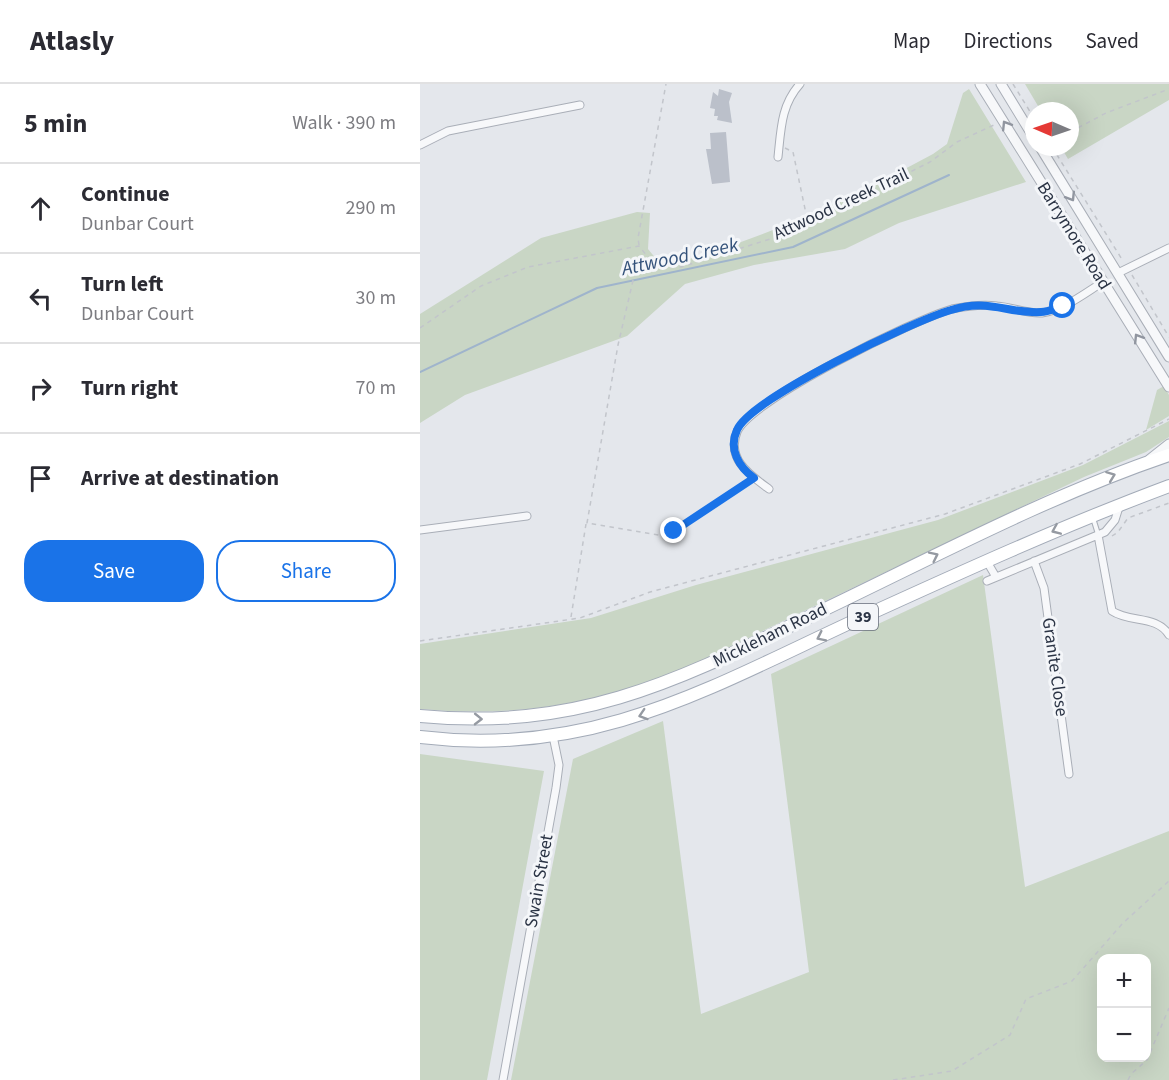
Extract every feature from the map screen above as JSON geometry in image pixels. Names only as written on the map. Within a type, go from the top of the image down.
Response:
[{"type":"main road","name":"Mickleham Road","points":[[420,716],[490,719],[532,716],[578,710],[644,692],[706,666],[997,525],[1169,455]]},
{"type":"main road","name":"Mickleham Road","points":[[423,738],[485,741],[553,736],[624,721],[677,703],[986,560],[1092,514],[1169,486]]},
{"type":"street","points":[[778,156],[782,114],[800,84]]},
{"type":"street","name":"Barrymore Road","points":[[980,84],[1169,387]]},
{"type":"street","points":[[1001,84],[1025,123]]},
{"type":"street","points":[[420,145],[448,131],[580,105]]},
{"type":"street","name":"Barrymore Road","points":[[1046,156],[1169,357]]},
{"type":"street","points":[[769,489],[754,478],[736,458],[734,444],[737,430],[748,415],[833,362],[950,310],[987,305],[1042,313],[1063,306],[1127,268],[1169,248]]},
{"type":"street","points":[[1144,464],[1169,444]]},
{"type":"street","points":[[987,581],[1108,530],[1115,520],[1120,504]]},
{"type":"street","points":[[420,530],[527,516]]},
{"type":"street","points":[[1098,535],[1112,612],[1157,623],[1164,627],[1169,635]]},
{"type":"street","points":[[986,560],[996,577]]},
{"type":"street","name":"Granite Close","points":[[1034,561],[1044,588],[1069,774]]},
{"type":"street","name":"Swain Street","points":[[503,1080],[556,788],[559,765],[553,736]]},
{"type":"lane","points":[[1092,514],[1098,535]]},
{"type":"path","points":[[571,619],[586,524],[634,272],[651,261],[639,246],[638,238],[666,84]]},
{"type":"path","points":[[1013,84],[1025,103]]},
{"type":"path","points":[[1079,127],[1106,113],[1169,89]]},
{"type":"path","name":"Attwood Creek Trail","points":[[651,261],[656,267],[681,267],[786,234],[930,162],[957,142],[1003,120]]},
{"type":"path","points":[[779,146],[793,152],[808,223]]},
{"type":"path","points":[[1058,156],[1169,337]]},
{"type":"path","points":[[420,328],[481,286],[528,267],[639,246]]},
{"type":"path","points":[[420,641],[571,619],[650,592],[945,514],[1080,464],[1169,419]]},
{"type":"path","points":[[586,524],[664,536],[754,478]]},
{"type":"path","points":[[1108,530],[1113,537],[1128,518],[1169,503]]},
{"type":"path","points":[[893,1080],[952,1071],[1010,1035],[1026,999],[1072,981],[1123,923],[1169,881]]},
{"type":"path","points":[[1128,1080],[1131,1074],[1147,1060],[1169,1008]]},
{"type":"green space","points":[[1025,84],[1169,84],[1169,100],[1079,153],[1079,102],[1036,102]]},
{"type":"green space","points":[[969,89],[1026,182],[899,223],[845,249],[754,265],[685,284],[627,336],[465,395],[420,423],[420,314],[541,238],[637,212],[650,213],[648,249],[657,260],[689,259],[720,250],[862,191],[933,154],[947,144],[963,93]]},
{"type":"green space","points":[[1164,386],[1169,395],[1169,416],[1146,430],[1157,390]]},
{"type":"green space","points":[[1169,421],[1169,437],[1146,452],[1084,477],[671,675],[608,695],[548,707],[486,711],[420,709],[420,644],[591,618],[696,585],[938,520],[1083,465]]},
{"type":"green space","points":[[983,575],[1025,887],[1169,831],[1169,1080],[511,1080],[573,759],[663,721],[701,1014],[809,972],[771,674]]},
{"type":"green space","points":[[420,754],[544,771],[487,1080],[420,1080]]},
{"type":"building","points":[[719,89],[732,93],[729,102],[732,123],[717,120],[718,116],[714,116],[715,109],[710,108],[713,92],[718,96]]},
{"type":"building","points":[[726,132],[730,182],[712,184],[706,149],[711,149],[710,133]]},
{"type":"waterway","name":"Attwood Creek","points":[[420,372],[597,288],[793,247],[949,175]]},
{"type":"route","points":[[674,531],[754,478],[745,471],[736,458],[734,444],[737,430],[748,415],[833,362],[950,310],[976,305],[1042,313],[1063,306]]}]
